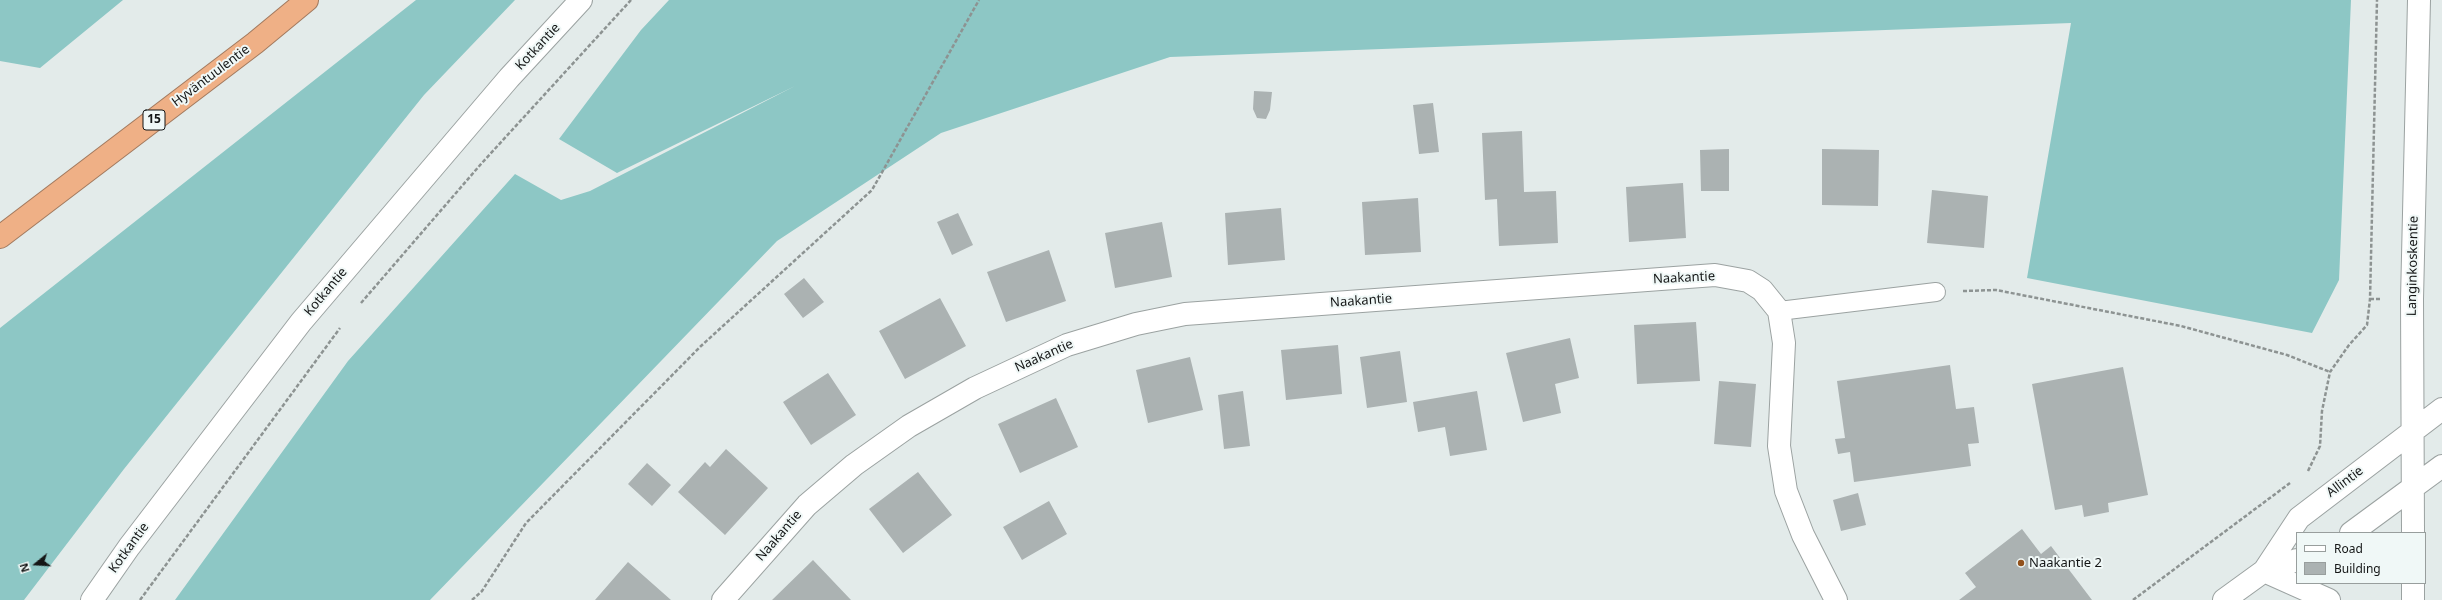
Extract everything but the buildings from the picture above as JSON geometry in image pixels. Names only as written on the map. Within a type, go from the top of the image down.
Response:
[{"type":"highway","name":"Hyväntuulentie","points":[[0,237],[255,43],[307,0]]},
{"type":"street","name":"Kotkantie","points":[[92,600],[134,541],[300,322],[509,78],[581,0]]},
{"type":"street","name":"Langinkoskentie","points":[[2413,532],[2412,299],[2419,0]]},
{"type":"street","name":"Naakantie","points":[[723,600],[807,505],[854,465],[909,426],[975,388],[1067,345],[1136,324],[1185,314],[1715,275],[1748,281],[1762,290],[1779,311]]},
{"type":"street","points":[[1779,311],[1784,343],[1779,446],[1786,491],[1803,535],[1836,600]]},
{"type":"street","name":"Allintie","points":[[2264,571],[2299,518],[2442,409]]},
{"type":"street","points":[[2351,532],[2442,466]]},
{"type":"street","name":"Allintie","points":[[2224,600],[2264,571],[2296,560]]},
{"type":"street","points":[[2264,571],[2329,600]]},
{"type":"street","points":[[2413,584],[2413,600]]},
{"type":"lane","points":[[1779,311],[1936,292]]},
{"type":"path","points":[[360,304],[480,164],[631,0]]},
{"type":"path","points":[[472,600],[482,591],[532,518],[701,346],[872,190],[979,0]]},
{"type":"path","points":[[2302,474],[2308,470],[2320,446],[2322,411],[2330,372],[2349,345],[2367,325],[2370,299],[2377,0]]},
{"type":"path","points":[[1936,292],[1996,290],[2174,325],[2288,355],[2330,372]]},
{"type":"path","points":[[140,600],[344,322]]},
{"type":"path","points":[[2308,470],[2321,501]]},
{"type":"path","points":[[2133,600],[2295,479]]},
{"type":"shaded area","points":[[0,0],[123,0],[40,68],[0,61]]},
{"type":"shaded area","points":[[416,0],[515,0],[424,95],[124,469],[24,600],[0,600],[0,328]]},
{"type":"shaded area","points":[[669,0],[2351,0],[2339,280],[2312,333],[2027,278],[2071,23],[1170,57],[941,133],[777,241],[430,600],[175,600],[348,361],[515,174],[561,200],[590,191],[795,86],[617,173],[559,139],[641,30]]},
{"type":"place","name":"Naakantie 2","points":[[2021,563]]}]
